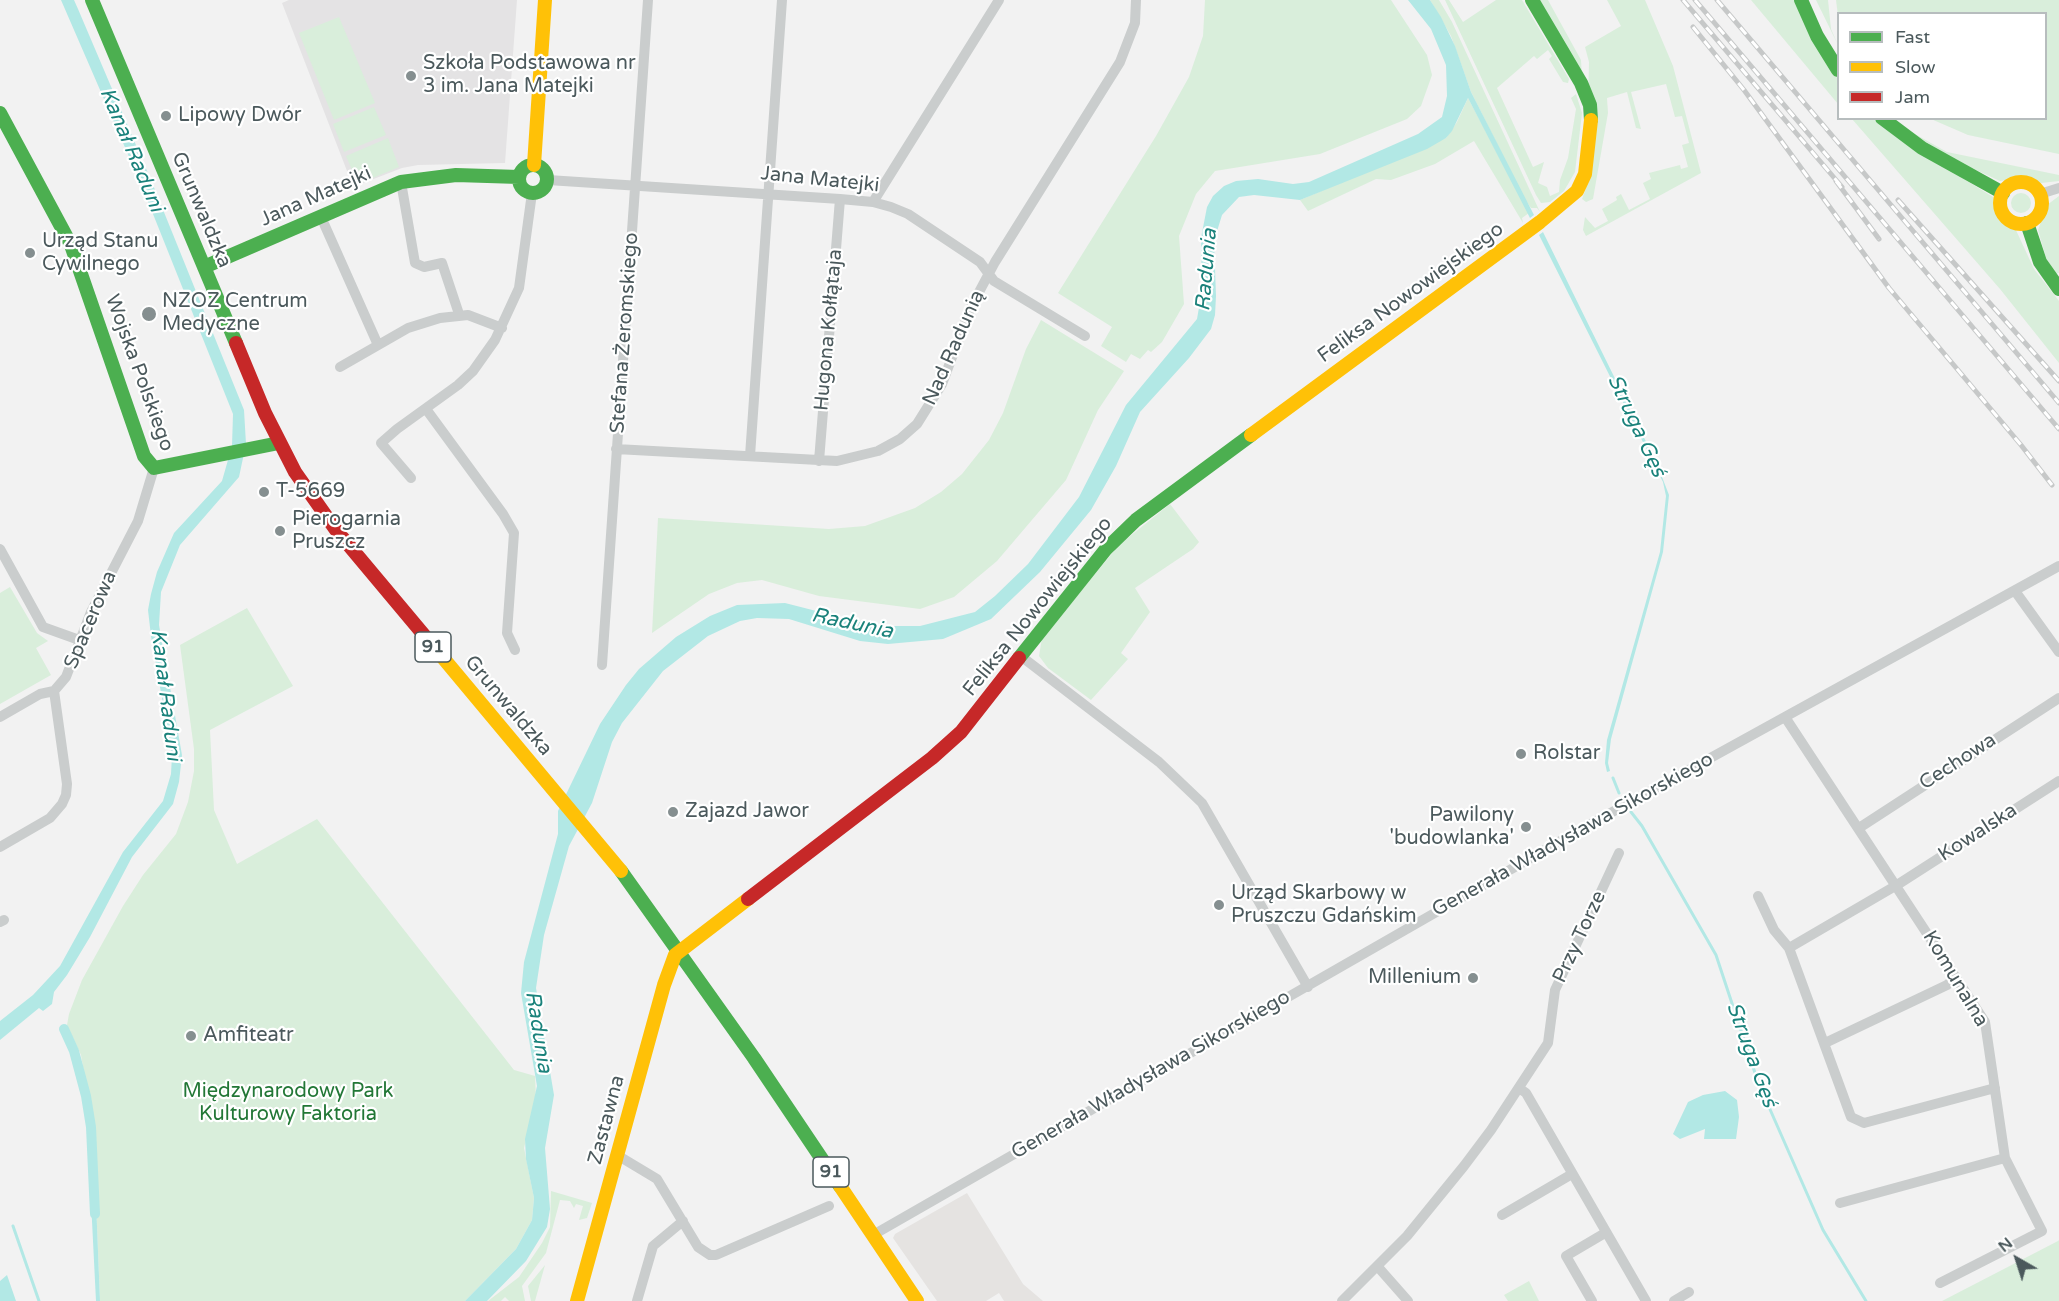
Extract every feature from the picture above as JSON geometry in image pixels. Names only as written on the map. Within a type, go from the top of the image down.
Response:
[{"type":"street","name":"Grunwaldzka","points":[[92,0],[279,443],[295,472],[336,530],[620,869],[679,951],[917,1301]]},
{"type":"street","points":[[534,165],[545,0]]},
{"type":"street","name":"Stefana Żeromskiego","points":[[602,665],[648,0]]},
{"type":"street","points":[[750,456],[782,0]]},
{"type":"street","name":"Nad Radunią","points":[[616,449],[837,461],[878,451],[900,439],[917,424],[942,384],[970,309],[989,273],[1120,62],[1135,23],[1136,0]]},
{"type":"street","name":"Feliksa Nowowiejskiego","points":[[679,951],[932,758],[969,723],[1106,549],[1136,520],[1571,198],[1582,183],[1592,112],[1581,84],[1532,0]]},
{"type":"street","points":[[1801,0],[1817,36],[1837,67]]},
{"type":"street","points":[[873,202],[996,1]]},
{"type":"street","name":"Wojska Polskiego","points":[[2,120],[71,245],[144,456],[154,468],[248,452],[279,443]]},
{"type":"street","points":[[1885,120],[1922,148],[2003,193]]},
{"type":"street","points":[[534,165],[546,171],[548,180],[543,190],[532,193],[522,188],[519,177],[523,169],[534,165]]},
{"type":"street","name":"Jana Matejki","points":[[204,267],[401,182],[456,174],[519,177]]},
{"type":"street","name":"Jana Matejki","points":[[548,180],[637,184],[873,202],[908,214],[980,262],[994,281],[1085,336]]},
{"type":"street","points":[[401,182],[415,263],[424,267],[442,263],[459,314]]},
{"type":"street","points":[[2018,182],[2031,185],[2040,194],[2042,200],[2040,211],[2027,223],[2015,223],[2005,216],[2001,205],[2003,193],[2018,182]]},
{"type":"street","points":[[2040,194],[2059,188]]},
{"type":"street","points":[[411,478],[381,443],[473,371],[502,328],[521,276],[532,193]]},
{"type":"street","name":"Hugona Kołłątaja","points":[[819,461],[840,199]]},
{"type":"street","points":[[321,217],[378,345]]},
{"type":"street","points":[[2027,223],[2040,262],[2059,289]]},
{"type":"street","points":[[339,367],[414,326],[459,314],[483,319],[502,328]]},
{"type":"street","points":[[426,409],[503,514],[514,533],[507,633],[515,650]]},
{"type":"street","name":"Spacerowa","points":[[0,847],[50,818],[62,804],[66,795],[67,784],[54,691],[66,677],[82,641],[91,612],[138,520],[154,468]]},
{"type":"street","points":[[0,549],[43,627],[82,641]]},
{"type":"street","name":"Generała Władysława Sikorskiego","points":[[873,1235],[1576,832],[2059,566]]},
{"type":"street","points":[[2014,591],[2059,652]]},
{"type":"street","points":[[1022,657],[1159,762],[1202,804],[1308,987]]},
{"type":"street","points":[[0,717],[40,693],[54,691]]},
{"type":"street","name":"Cechowa","points":[[1859,828],[2059,698]]},
{"type":"street","name":"Komunalna","points":[[1785,717],[1985,1022],[2005,1158],[2042,1231],[1940,1283]]},
{"type":"street","name":"Kowalska","points":[[1789,948],[1897,885],[2059,781]]},
{"type":"street","name":"Przy Torze","points":[[1342,1301],[1378,1267],[1464,1166],[1548,1042],[1555,990],[1619,853]]},
{"type":"street","points":[[1758,896],[1774,930],[1789,948],[1851,1117],[1864,1123],[1995,1089]]},
{"type":"street","name":"Zastawna","points":[[577,1301],[668,971],[673,958],[679,951]]},
{"type":"street","points":[[1825,1043],[1936,990],[1956,977]]},
{"type":"street","points":[[1519,1088],[1526,1093],[1646,1301]]},
{"type":"street","points":[[617,1155],[626,1158],[657,1179],[699,1247],[710,1255],[716,1255],[829,1206]]},
{"type":"street","points":[[1840,1203],[2005,1158]]},
{"type":"street","points":[[1502,1215],[1572,1174]]},
{"type":"street","points":[[637,1301],[653,1246],[683,1221]]},
{"type":"street","points":[[1592,1301],[1566,1256],[1605,1233]]},
{"type":"street","points":[[1378,1267],[1408,1301]]},
{"type":"street","points":[[1674,1301],[1689,1292]]},
{"type":"shaded area","name":"Szkoła Podstawowa nr 3 im. Jana Matejki","points":[[289,0],[517,0],[505,163],[418,165],[402,168],[358,185],[354,189],[282,3]]},
{"type":"shaded area","points":[[967,1193],[1023,1284],[1043,1301],[1004,1301],[999,1293],[986,1301],[937,1301],[893,1238],[895,1234]]},
{"type":"green space","points":[[1205,0],[1391,0],[1427,55],[1432,75],[1421,106],[1407,119],[1320,154],[1215,171],[1196,194],[1179,236],[1184,304],[1162,342],[1151,352],[1148,350],[1140,359],[1131,354],[1126,362],[1101,346],[1112,327],[1058,293],[1156,136],[1189,77],[1203,36]]},
{"type":"green space","points":[[1430,0],[1439,0],[1452,22],[1540,212],[1537,208],[1531,208],[1524,198],[1471,92],[1451,36]]},
{"type":"green space","points":[[1445,0],[1449,0],[1463,22],[1496,0],[1522,0],[1569,79],[1568,83],[1563,82],[1549,59],[1552,56],[1548,50],[1537,59],[1534,56],[1497,88],[1533,167],[1544,162],[1538,183],[1547,187],[1550,196],[1559,192],[1560,180],[1568,158],[1576,109],[1571,98],[1576,94],[1582,113],[1575,172],[1564,191],[1550,202],[1541,203],[1536,195]]},
{"type":"green space","points":[[1538,0],[1548,0],[1581,60],[1582,77]]},
{"type":"green space","points":[[1607,0],[1645,0],[1673,66],[1701,173],[1586,236],[1583,230],[1585,217],[1595,228],[1608,221],[1602,209],[1617,200],[1616,197],[1621,194],[1629,210],[1650,199],[1643,183],[1651,179],[1649,173],[1680,165],[1681,169],[1688,167],[1682,145],[1689,143],[1682,116],[1675,117],[1666,84],[1631,92],[1641,129],[1636,128],[1627,92],[1607,98],[1608,113],[1593,199],[1586,202],[1582,199],[1586,188],[1589,62],[1585,47],[1621,26]]},
{"type":"green space","points":[[1751,0],[1795,0],[1827,64],[1837,78],[1837,103]]},
{"type":"green space","points":[[1816,0],[1828,0],[1831,29],[1837,43]]},
{"type":"green space","points":[[1836,0],[2059,0],[2059,154],[1968,135],[1933,120],[2047,120],[2047,12],[1838,12]]},
{"type":"green space","points":[[339,17],[375,103],[334,120],[299,33]]},
{"type":"green space","points":[[1468,98],[1529,213],[1522,218],[1523,223],[1474,141],[1435,164],[1391,180],[1376,179],[1308,211],[1300,200],[1446,138],[1457,122]]},
{"type":"green space","points":[[374,107],[386,135],[344,152],[333,124]]},
{"type":"green space","points":[[1853,120],[1875,120],[1895,136],[1993,197],[2002,217],[2015,228],[2034,269],[2059,301],[2059,363],[2000,289]]},
{"type":"green space","points":[[1906,129],[1947,152],[2059,175],[2059,181],[2041,183],[2020,178],[2000,181],[1954,160]]},
{"type":"green space","points":[[388,138],[399,167],[358,184],[346,156]]},
{"type":"green space","points":[[2021,193],[2028,196],[2031,203],[2028,210],[2021,213],[2014,210],[2011,203],[2014,196]]},
{"type":"green space","points":[[2059,196],[2059,273],[2056,274],[2046,258],[2038,230],[2047,205]]},
{"type":"green space","points":[[1041,320],[1124,371],[1098,410],[1066,480],[997,561],[954,597],[920,609],[819,596],[762,580],[737,583],[709,594],[652,633],[658,518],[829,529],[865,526],[915,508],[941,492],[962,474],[989,440],[1003,413],[1026,349]]},
{"type":"green space","points":[[1170,504],[1199,542],[1193,549],[1135,588],[1150,612],[1121,653],[1128,659],[1091,700],[1048,668],[1039,656],[1042,638],[1119,545]]},
{"type":"green space","points":[[10,587],[37,633],[48,641],[36,648],[51,675],[0,704],[0,593]]},
{"type":"green space","name":"Międzynarodowy Park Kulturowy Faktoria","points":[[247,608],[293,686],[210,730],[214,810],[237,864],[317,819],[514,1070],[535,1076],[536,1098],[524,1148],[534,1198],[532,1220],[516,1249],[465,1301],[100,1301],[93,1127],[81,1055],[67,1025],[69,1014],[82,980],[123,906],[143,875],[176,834],[188,802],[194,771],[194,749],[180,645]]},
{"type":"green space","points":[[551,1191],[592,1203],[587,1218],[579,1220],[583,1206],[576,1204],[574,1208],[570,1201],[560,1200],[546,1253],[522,1286],[525,1301],[509,1301],[505,1297],[501,1301],[488,1301],[519,1277],[542,1243],[550,1227]]},
{"type":"green space","points":[[2058,1241],[2059,1301],[1942,1301]]},
{"type":"green space","points":[[545,1265],[535,1301],[531,1301],[528,1286]]},
{"type":"green space","points":[[1529,1281],[1539,1301],[1508,1301],[1504,1295]]},
{"type":"water","name":"Kanał Raduni","points":[[61,0],[74,0],[153,185],[244,410],[246,444],[239,477],[180,545],[161,592],[159,625],[182,755],[179,782],[173,804],[132,857],[90,937],[54,992],[52,1004],[43,1011],[39,1008],[0,1040],[0,1021],[33,995],[60,966],[123,852],[163,801],[171,774],[172,755],[151,636],[148,610],[151,594],[157,572],[174,533],[222,481],[232,446],[233,414],[143,189]]},
{"type":"water","name":"Radunia","points":[[1408,0],[1430,0],[1441,17],[1455,46],[1471,92],[1534,215],[1530,218],[1468,98],[1452,131],[1446,138],[1427,149],[1300,200],[1254,195],[1239,197],[1222,215],[1214,241],[1216,296],[1215,315],[1211,329],[1189,358],[1140,412],[1116,466],[1091,510],[1040,572],[991,619],[943,639],[888,644],[860,641],[789,619],[757,618],[740,621],[708,636],[663,671],[622,723],[612,742],[592,803],[569,846],[544,935],[536,988],[554,1095],[545,1148],[550,1209],[547,1227],[526,1261],[487,1301],[465,1301],[516,1249],[532,1220],[534,1198],[526,1159],[525,1139],[537,1086],[521,993],[524,962],[558,834],[558,811],[600,724],[626,685],[639,669],[676,637],[710,616],[737,605],[785,603],[875,626],[920,626],[975,612],[995,596],[1028,564],[1079,497],[1126,405],[1197,319],[1202,290],[1201,238],[1207,207],[1213,196],[1224,186],[1236,181],[1258,179],[1293,184],[1309,182],[1418,134],[1442,117],[1447,96],[1446,65],[1431,29]]},
{"type":"water","points":[[1543,232],[1657,464],[1669,495],[1663,552],[1611,739],[1608,763],[1610,771],[1607,772],[1605,763],[1607,740],[1660,552],[1666,496],[1663,482],[1539,235]]},
{"type":"water","points":[[1725,1091],[1737,1100],[1739,1117],[1736,1139],[1704,1139],[1705,1129],[1680,1139],[1673,1134],[1688,1102],[1703,1095]]},
{"type":"water","points":[[91,1201],[96,1201],[100,1301],[96,1301]]},
{"type":"water","points":[[7,1275],[16,1301],[0,1301],[0,1281]]},
{"type":"waterway","name":"Struga Gęś","points":[[1613,778],[1619,793]]},
{"type":"waterway","name":"Struga Gęś","points":[[1631,812],[1642,826],[1716,955],[1758,1082],[1823,1230],[1866,1301]]},
{"type":"waterway","points":[[64,1029],[74,1051],[86,1096],[91,1127],[95,1214]]},
{"type":"waterway","points":[[13,1226],[39,1301]]},
{"type":"railway","points":[[1683,0],[1842,187]]},
{"type":"railway","points":[[1695,0],[2059,429]]},
{"type":"railway","points":[[1717,0],[2059,403]]},
{"type":"railway","points":[[1693,27],[1744,90],[1889,288],[2052,485]]},
{"type":"railway","points":[[1836,181],[1879,239]]},
{"type":"railway","points":[[1898,200],[2059,381]]},
{"type":"traffic: fast","points":[[92,0],[236,343]]},
{"type":"traffic: fast","points":[[1532,0],[1581,83],[1590,105],[1591,120]]},
{"type":"traffic: fast","points":[[1801,0],[1817,36],[1837,68]]},
{"type":"traffic: fast","points":[[0,113],[71,245],[144,456],[154,468],[279,443]]},
{"type":"traffic: fast","points":[[1885,120],[1922,148],[2003,193]]},
{"type":"traffic: fast","points":[[533,165],[543,169],[547,179],[543,189],[533,193],[523,189],[519,179],[523,169],[533,165]]},
{"type":"traffic: fast","points":[[204,267],[401,182],[456,175],[519,177]]},
{"type":"traffic: fast","points":[[2027,223],[2040,262],[2059,289]]},
{"type":"traffic: fast","points":[[1019,658],[1106,549],[1136,520],[1251,435]]},
{"type":"traffic: fast","points":[[621,871],[754,1058],[840,1186]]},
{"type":"traffic: slow","points":[[534,165],[545,0]]},
{"type":"traffic: slow","points":[[1251,435],[1540,222],[1577,191],[1585,174],[1591,120]]},
{"type":"traffic: slow","points":[[2021,182],[2036,188],[2042,203],[2036,218],[2021,224],[2006,218],[2000,203],[2006,188],[2021,182]]},
{"type":"traffic: slow","points":[[439,653],[621,871]]},
{"type":"traffic: slow","points":[[577,1301],[664,985],[675,955],[748,899]]},
{"type":"traffic: slow","points":[[840,1186],[917,1301]]},
{"type":"traffic: jam","points":[[236,343],[265,413],[295,472],[336,530],[439,653]]},
{"type":"traffic: jam","points":[[748,899],[932,758],[961,732],[1019,658]]},
{"type":"place","name":"Szkoła Podstawowa nr 3 im. Jana Matejki","points":[[411,76]]},
{"type":"place","name":"Lipowy Dwór","points":[[166,116]]},
{"type":"place","name":"Urząd Stanu Cywilnego","points":[[30,253]]},
{"type":"place","name":"NZOZ Centrum Medyczne","points":[[149,314]]},
{"type":"place","name":"T-5669","points":[[264,492]]},
{"type":"place","name":"Pierogarnia Pruszcz","points":[[280,531]]},
{"type":"place","name":"Rolstar","points":[[1521,754]]},
{"type":"place","name":"Zajazd Jawor","points":[[673,812]]},
{"type":"place","name":"Pawilony 'budowlanka'","points":[[1526,827]]},
{"type":"place","name":"Urząd Skarbowy w Pruszczu Gdańskim","points":[[1219,905]]},
{"type":"place","name":"Millenium","points":[[1473,978]]},
{"type":"place","name":"Amfiteatr","points":[[191,1036]]}]
